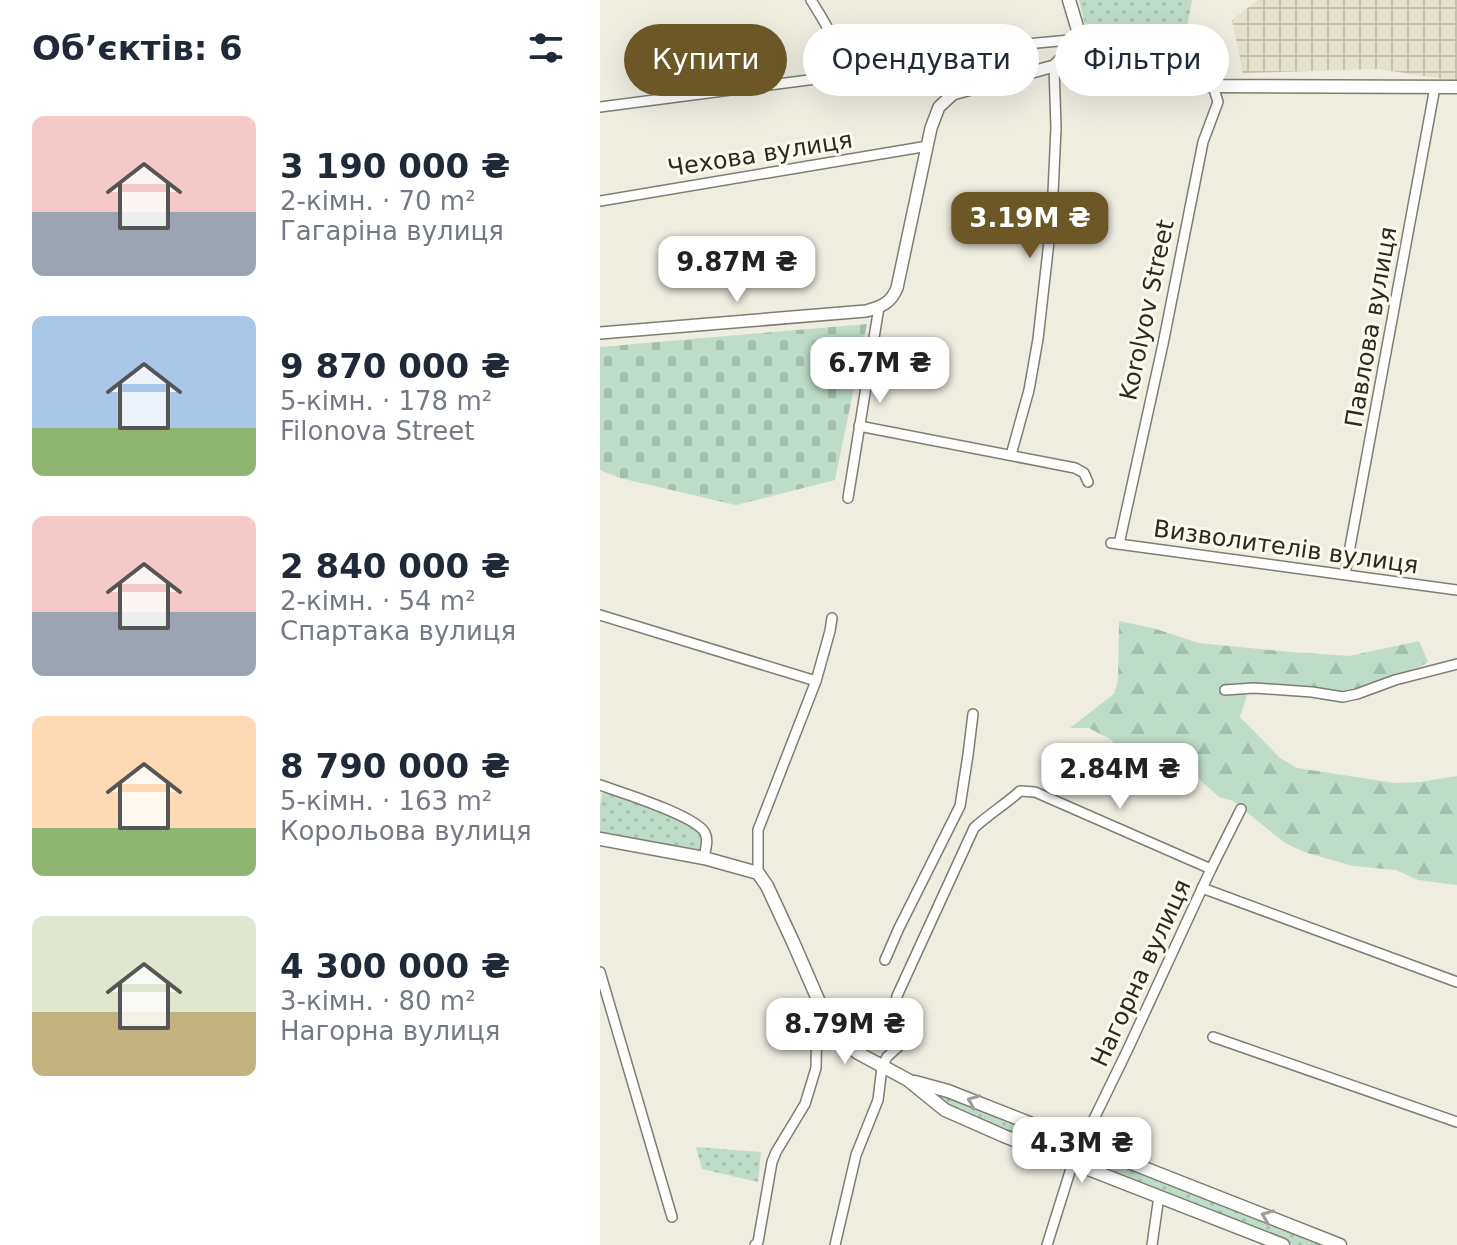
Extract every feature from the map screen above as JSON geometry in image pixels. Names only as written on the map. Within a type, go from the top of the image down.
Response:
[{"type":"main road","points":[[1069,0],[1076,24]]},
{"type":"main road","points":[[1229,86],[1457,87]]},
{"type":"main road","points":[[600,839],[704,858],[758,873],[767,886],[833,1034],[882,1067],[908,1080],[948,1091],[1340,1245]]},
{"type":"main road","points":[[908,1080],[945,1110],[1004,1136],[1283,1245]]},
{"type":"street","points":[[811,0],[826,24]]},
{"type":"street","points":[[600,333],[866,311],[888,302],[897,288],[939,107],[953,94],[1054,66],[1056,128],[1044,291],[1029,390],[1011,455]]},
{"type":"street","points":[[600,107],[803,81]]},
{"type":"street","name":"Павлова вулиця","points":[[1345,574],[1435,87]]},
{"type":"street","name":"Korolyov Street","points":[[1115,544],[1163,344],[1203,142],[1218,102],[1216,96]]},
{"type":"street","name":"Чехова вулиця","points":[[600,201],[928,146]]},
{"type":"street","points":[[848,498],[879,307]]},
{"type":"street","points":[[859,426],[1075,468],[1084,473],[1088,482]]},
{"type":"street","name":"Визволителів вулиця","points":[[1115,544],[1457,590]]},
{"type":"street","points":[[600,615],[816,681]]},
{"type":"street","points":[[758,873],[758,830],[816,681],[832,618]]},
{"type":"street","points":[[1225,690],[1254,688],[1343,697],[1457,664]]},
{"type":"street","points":[[885,960],[960,806],[973,714]]},
{"type":"street","points":[[600,785],[665,808],[703,829],[707,836],[704,858]]},
{"type":"street","points":[[835,1245],[856,1155],[878,1100],[882,1067],[898,1047],[893,1022],[897,996],[974,828],[1020,791],[1035,792],[1211,869]]},
{"type":"street","name":"Нагорна вулиця","points":[[1047,1245],[1073,1162],[1241,809]]},
{"type":"street","points":[[1202,888],[1457,982]]},
{"type":"street","points":[[600,972],[672,1217]]},
{"type":"street","points":[[755,1245],[772,1162],[805,1104],[816,1068],[817,1015],[822,1011]]},
{"type":"street","points":[[1213,1037],[1457,1122]]},
{"type":"street","points":[[1152,1245],[1159,1196]]},
{"type":"shaded area","points":[[1258,0],[1457,0],[1457,81],[1378,69],[1243,73],[1232,20]]},
{"type":"green space","points":[[1079,0],[1192,0],[1187,24],[1085,24]]},
{"type":"green space","points":[[867,324],[835,480],[736,505],[620,478],[600,470],[600,347]]},
{"type":"green space","points":[[1119,621],[1198,643],[1349,656],[1419,641],[1428,662],[1398,677],[1342,694],[1248,692],[1240,717],[1280,758],[1297,768],[1395,783],[1457,776],[1457,885],[1418,880],[1396,870],[1353,866],[1304,852],[1285,843],[1233,801],[1219,797],[1196,776],[1169,764],[1126,753],[1110,739],[1089,728],[1070,728],[1114,694],[1118,680]]},
{"type":"green space","points":[[603,790],[677,818],[701,831],[704,840],[700,853],[600,834]]},
{"type":"green space","points":[[940,1095],[1072,1146],[1073,1150],[1068,1155],[954,1111],[941,1101]]},
{"type":"green space","points":[[696,1147],[761,1152],[758,1182],[702,1169]]},
{"type":"green space","points":[[1087,1151],[1326,1245],[1292,1245],[1087,1164],[1083,1156]]}]
